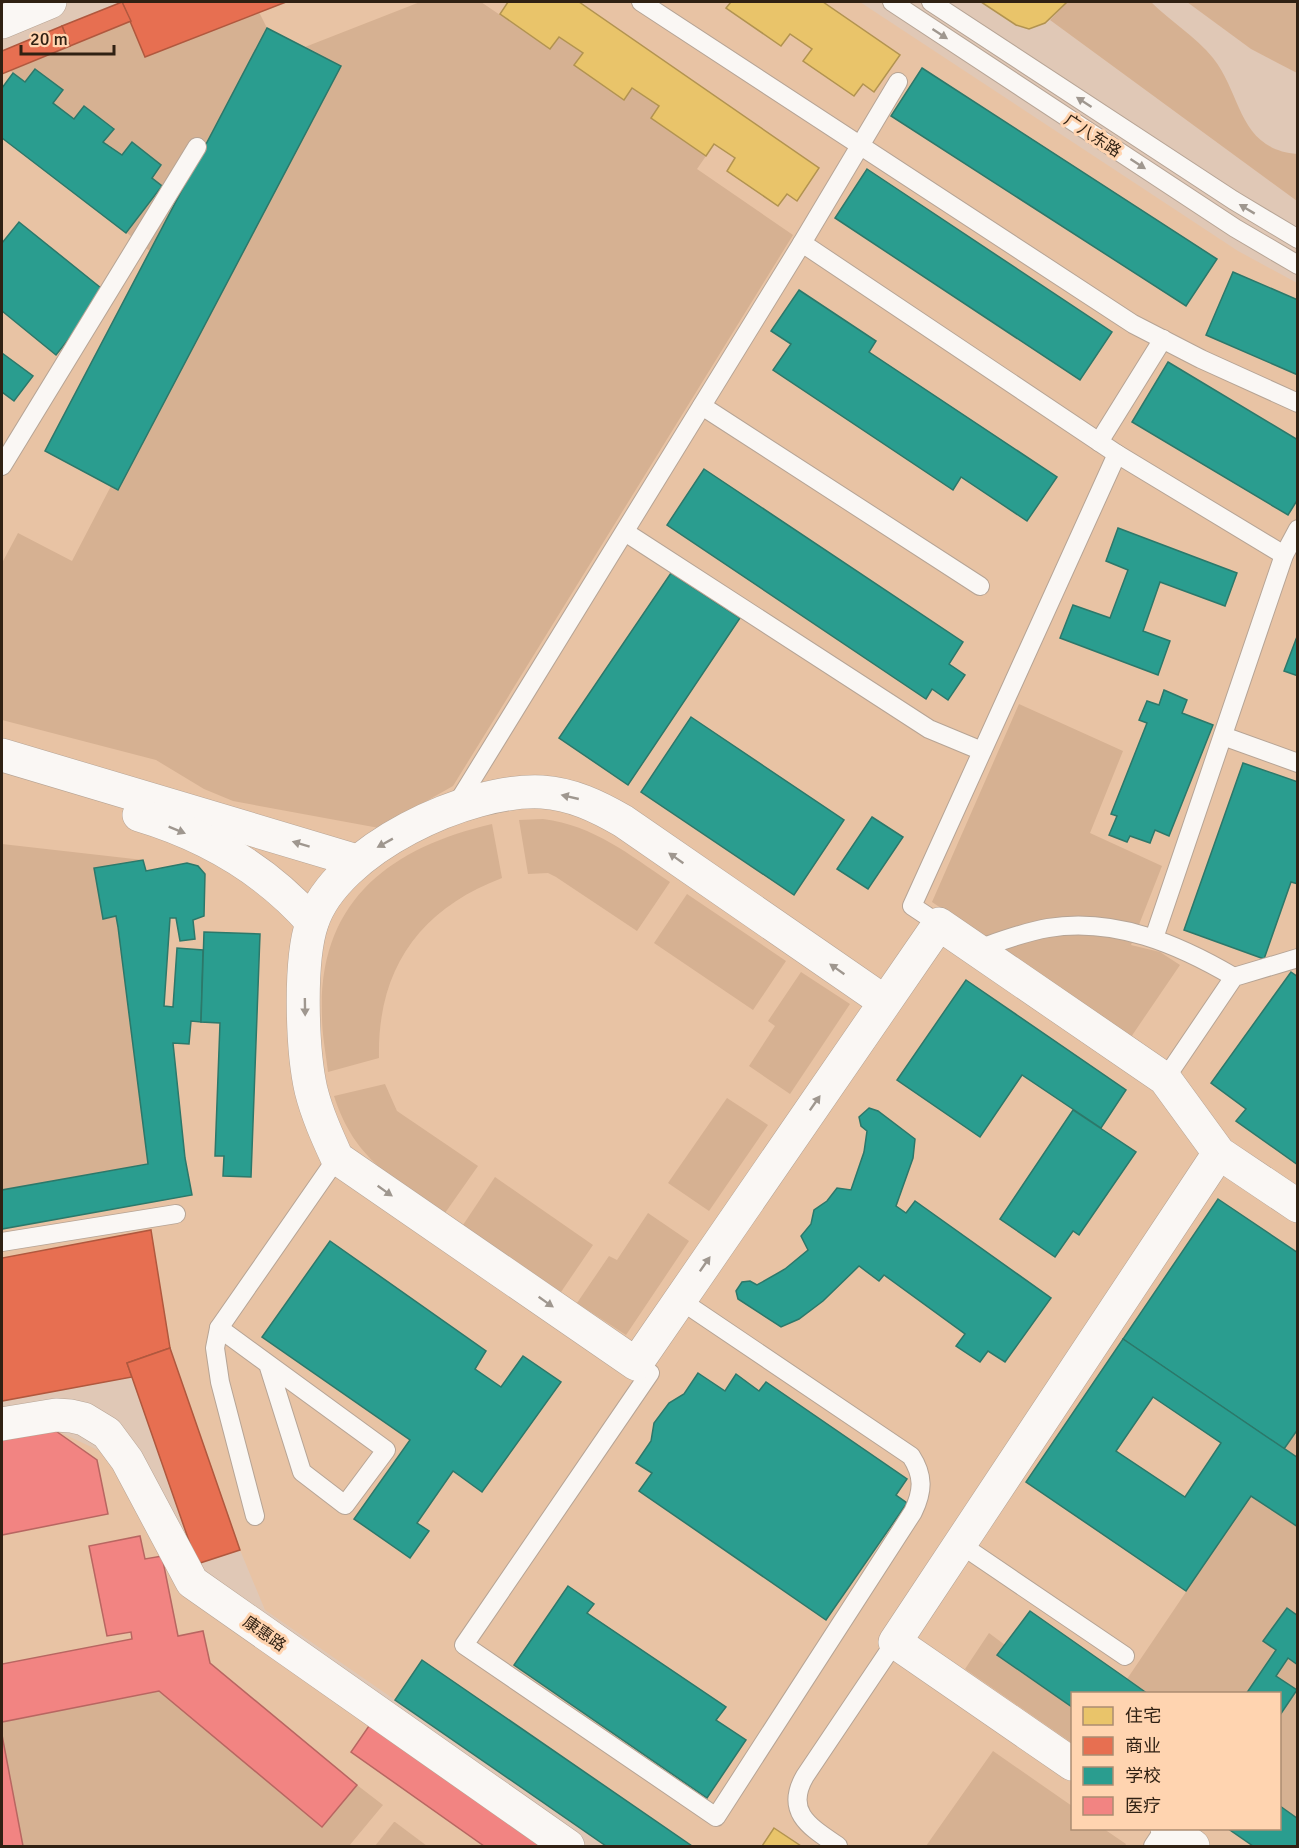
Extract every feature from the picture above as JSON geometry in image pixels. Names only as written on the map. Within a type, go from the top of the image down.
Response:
[{"type":"street","points":[[2,22],[50,2]]},
{"type":"street","points":[[2,755],[357,861]]},
{"type":"street","points":[[2,775],[147,817],[224,849],[287,894],[312,922]]},
{"type":"street","points":[[885,1002],[600,807],[564,795],[540,792],[486,798],[454,809],[378,847],[357,861],[336,883],[312,922],[307,949],[305,991],[307,1055],[311,1089],[320,1121],[337,1158],[636,1364],[939,924],[1165,1079],[1219,1153],[1298,1206]]},
{"type":"street","points":[[1071,1763],[895,1642],[1219,1153]]},
{"type":"street","name":"康惠路","points":[[2,1424],[56,1415],[71,1416],[84,1419],[106,1433],[127,1460],[192,1582],[568,1846]]},
{"type":"street","points":[[1169,1830],[1193,1846]]},
{"type":"lane","points":[[641,2],[1133,324],[1298,403]]},
{"type":"lane","name":"广八东路","points":[[892,2],[1225,222],[1298,265]]},
{"type":"lane","name":"广八东路","points":[[931,2],[1233,200],[1298,239]]},
{"type":"lane","points":[[454,809],[802,243],[898,82]]},
{"type":"lane","points":[[2,465],[197,147]]},
{"type":"lane","points":[[802,243],[1117,454],[1284,555]]},
{"type":"lane","points":[[1099,442],[1163,339]]},
{"type":"lane","points":[[702,406],[980,586]]},
{"type":"lane","points":[[939,924],[912,906],[1117,454]]},
{"type":"lane","points":[[1154,938],[1284,555],[1298,529]]},
{"type":"lane","points":[[625,532],[929,729],[982,751]]},
{"type":"lane","points":[[1223,736],[1298,763]]},
{"type":"lane","points":[[978,949],[1023,934],[1061,926],[1096,926],[1154,938],[1190,953],[1234,977]]},
{"type":"lane","points":[[1165,1079],[1234,977],[1298,958]]},
{"type":"lane","points":[[255,1516],[220,1382],[216,1348],[219,1328],[337,1158]]},
{"type":"lane","points":[[2,1242],[176,1214]]},
{"type":"lane","points":[[636,1364],[650,1373],[464,1645],[716,1817],[913,1512],[920,1497],[921,1480],[911,1456],[680,1300]]},
{"type":"lane","points":[[219,1328],[386,1450],[345,1505],[302,1472],[268,1364]]},
{"type":"lane","points":[[960,1544],[1125,1656]]},
{"type":"lane","points":[[838,1846],[807,1824],[797,1803],[797,1794],[805,1776],[895,1642]]},
{"type":"lane","points":[[1153,1846],[1165,1830]]},
{"type":"shaded area","points":[[286,2],[860,2],[1238,251],[1297,283],[1297,1846],[606,1846],[265,1610],[240,1550],[197,1564],[132,1377],[2,1401],[2,74],[131,21],[145,57]]},
{"type":"shaded area","points":[[420,2],[481,2],[550,49],[559,37],[583,53],[575,65],[624,99],[632,88],[659,106],[651,118],[706,156],[697,169],[793,235],[453,786],[379,828],[233,801],[204,789],[156,760],[2,720],[2,563],[18,533],[72,561],[111,486],[45,451],[150,251],[127,233],[162,186],[152,178],[161,165],[132,143],[122,155],[103,142],[114,128],[84,106],[74,119],[53,103],[63,90],[36,69],[25,82],[10,71],[131,21],[145,57],[259,12],[267,28],[305,47]]},
{"type":"shaded area","points":[[1067,2],[1151,2],[1191,36],[1206,50],[1223,72],[1252,131],[1263,142],[1278,150],[1297,154],[1297,201],[1050,20]]},
{"type":"shaded area","points":[[1187,2],[1297,2],[1297,73],[1251,49]]},
{"type":"shaded area","points":[[1019,704],[1123,751],[1090,833],[1162,866],[1131,945],[1160,952],[1180,965],[1131,1037],[932,902]]},
{"type":"shaded area","points":[[543,819],[579,828],[595,835],[670,882],[637,931],[556,877],[548,873],[528,874],[519,820]]},
{"type":"shaded area","points":[[492,824],[502,878],[473,891],[448,907],[427,925],[409,946],[395,970],[386,997],[380,1026],[379,1058],[328,1072],[322,1024],[324,977],[332,942],[346,912],[366,886],[392,865],[421,848],[455,834]]},
{"type":"shaded area","points":[[2,844],[143,860],[94,868],[103,918],[116,916],[148,1164],[2,1190]]},
{"type":"shaded area","points":[[687,894],[786,961],[753,1010],[654,943]]},
{"type":"shaded area","points":[[801,972],[850,1004],[790,1094],[749,1066],[775,1026],[768,1021]]},
{"type":"shaded area","points":[[385,1084],[397,1111],[478,1166],[445,1213],[392,1177],[364,1152],[343,1118],[334,1096]]},
{"type":"shaded area","points":[[727,1098],[768,1125],[709,1211],[668,1183]]},
{"type":"shaded area","points":[[495,1177],[593,1245],[561,1292],[463,1225]]},
{"type":"shaded area","points":[[648,1213],[689,1241],[626,1335],[577,1303],[609,1256],[617,1260]]},
{"type":"shaded area","points":[[53,1429],[100,1451],[163,1540],[544,1846],[2,1846],[2,1439]]},
{"type":"shaded area","points":[[1297,1429],[1297,1458],[1284,1449]]},
{"type":"shaded area","points":[[1251,1496],[1297,1527],[1297,1616],[1286,1609],[1264,1641],[1276,1650],[1247,1692],[1146,1692],[1127,1679]]},
{"type":"shaded area","points":[[989,1633],[1005,1645],[997,1656],[1071,1706],[1071,1742],[965,1669]]},
{"type":"shaded area","points":[[1288,1658],[1297,1665],[1297,1690],[1276,1676]]},
{"type":"shaded area","points":[[1297,1690],[1297,1819],[1281,1807],[1281,1714]]},
{"type":"shaded area","points":[[159,1691],[322,1826],[357,1785],[383,1805],[349,1846],[23,1846],[2,1735],[2,1722]]},
{"type":"shaded area","points":[[993,1751],[1071,1805],[1071,1830],[1105,1830],[1126,1844],[1125,1846],[926,1846]]},
{"type":"shaded area","points":[[395,1822],[427,1846],[375,1846]]},
{"type":"building: 住宅","points":[[508,2],[579,2],[819,168],[797,201],[787,194],[778,206],[727,171],[735,158],[714,144],[706,156],[651,118],[659,106],[632,88],[624,100],[574,65],[583,53],[559,37],[550,49],[500,14]]},
{"type":"building: 住宅","points":[[731,2],[823,2],[900,55],[874,92],[863,84],[854,96],[803,61],[812,49],[790,34],[781,46],[726,8]]},
{"type":"building: 住宅","points":[[981,2],[1067,2],[1045,23],[1029,29],[1016,25]]},
{"type":"building: 住宅","points":[[774,1828],[801,1846],[762,1846]]},
{"type":"building: 商业","points":[[122,2],[286,2],[145,57]]},
{"type":"building: 商业","points":[[122,2],[131,21],[70,46],[62,26]]},
{"type":"building: 商业","points":[[62,26],[70,46],[2,74],[2,51]]},
{"type":"building: 商业","points":[[151,1230],[170,1348],[127,1363],[132,1377],[2,1401],[2,1258]]},
{"type":"building: 商业","points":[[170,1348],[240,1550],[197,1564],[127,1363]]},
{"type":"building: 学校","points":[[267,28],[341,66],[118,490],[45,451]]},
{"type":"building: 学校","points":[[922,68],[1217,259],[1186,306],[891,116]]},
{"type":"building: 学校","points":[[35,69],[63,90],[53,103],[74,119],[84,106],[114,129],[103,142],[122,155],[132,142],[161,165],[152,178],[162,186],[126,233],[2,138],[2,88],[13,73],[25,82]]},
{"type":"building: 学校","points":[[867,169],[1112,332],[1080,380],[835,218]]},
{"type":"building: 学校","points":[[19,222],[106,292],[56,355],[2,311],[2,243]]},
{"type":"building: 学校","points":[[1233,272],[1298,300],[1298,375],[1206,335]]},
{"type":"building: 学校","points":[[799,290],[876,341],[869,352],[1057,477],[1027,521],[961,477],[953,490],[773,370],[791,344],[771,331]]},
{"type":"building: 学校","points":[[2,353],[33,376],[14,401],[2,392]]},
{"type":"building: 学校","points":[[1168,362],[1298,440],[1298,499],[1288,515],[1132,422]]},
{"type":"building: 学校","points":[[704,469],[963,642],[949,664],[965,675],[948,700],[932,689],[926,699],[667,525]]},
{"type":"building: 学校","points":[[1118,528],[1237,573],[1225,606],[1160,582],[1143,631],[1170,641],[1158,675],[1060,638],[1073,605],[1110,618],[1128,570],[1106,561]]},
{"type":"building: 学校","points":[[671,573],[740,618],[628,785],[559,738]]},
{"type":"building: 学校","points":[[1298,634],[1298,676],[1284,671]]},
{"type":"building: 学校","points":[[1164,690],[1187,700],[1182,713],[1213,725],[1169,836],[1155,830],[1150,843],[1130,836],[1127,842],[1109,835],[1117,816],[1111,814],[1147,723],[1139,720],[1147,701],[1159,705]]},
{"type":"building: 学校","points":[[691,717],[844,820],[794,895],[641,792]]},
{"type":"building: 学校","points":[[1243,763],[1298,782],[1298,884],[1291,882],[1264,959],[1184,930]]},
{"type":"building: 学校","points":[[872,817],[903,837],[868,889],[837,869]]},
{"type":"building: 学校","points":[[143,860],[146,871],[187,863],[198,866],[205,874],[204,916],[193,920],[195,939],[180,941],[176,918],[170,918],[164,1006],[173,1007],[177,948],[203,950],[201,1022],[191,1021],[189,1044],[173,1043],[185,1158],[192,1195],[2,1229],[2,1190],[148,1164],[116,916],[103,919],[94,868]]},
{"type":"building: 学校","points":[[204,932],[260,934],[251,1177],[223,1176],[224,1156],[215,1156],[220,1023],[201,1022]]},
{"type":"building: 学校","points":[[1291,972],[1298,977],[1298,1165],[1236,1121],[1246,1109],[1211,1083]]},
{"type":"building: 学校","points":[[966,980],[1126,1090],[1101,1128],[1022,1075],[980,1137],[897,1080]]},
{"type":"building: 学校","points":[[869,1108],[878,1111],[915,1139],[913,1158],[896,1206],[906,1213],[915,1201],[1051,1298],[1005,1362],[988,1351],[980,1362],[956,1346],[965,1334],[884,1275],[879,1281],[859,1266],[823,1301],[799,1319],[781,1327],[738,1299],[736,1291],[742,1282],[750,1281],[757,1285],[785,1269],[808,1250],[801,1236],[811,1224],[814,1210],[827,1201],[837,1188],[851,1190],[864,1152],[867,1131],[861,1126],[859,1117]]},
{"type":"building: 学校","points":[[1073,1110],[1136,1152],[1079,1235],[1073,1231],[1055,1257],[1000,1219]]},
{"type":"building: 学校","points":[[1218,1199],[1298,1253],[1298,1429],[1284,1449],[1123,1339]]},
{"type":"building: 学校","points":[[330,1241],[486,1351],[475,1369],[501,1387],[523,1356],[561,1382],[482,1492],[453,1471],[417,1523],[429,1531],[410,1558],[354,1519],[410,1440],[262,1337]]},
{"type":"building: 学校","points":[[1123,1339],[1298,1458],[1298,1527],[1251,1496],[1186,1591],[1026,1482]],"holes":[[[1153,1397],[1221,1443],[1185,1497],[1116,1451]]]},
{"type":"building: 学校","points":[[698,1373],[725,1391],[736,1374],[759,1391],[766,1382],[907,1479],[896,1495],[907,1503],[826,1620],[639,1491],[652,1473],[636,1463],[651,1441],[654,1423],[669,1403],[684,1394]]},
{"type":"building: 学校","points":[[568,1586],[594,1604],[587,1613],[726,1707],[716,1720],[746,1740],[707,1798],[514,1665]]},
{"type":"building: 学校","points":[[1287,1608],[1298,1616],[1298,1665],[1288,1658],[1276,1676],[1297,1690],[1281,1714],[1281,1692],[1247,1692],[1276,1650],[1263,1641]]},
{"type":"building: 学校","points":[[1030,1611],[1145,1692],[1071,1692],[1071,1706],[997,1655]]},
{"type":"building: 学校","points":[[422,1660],[692,1846],[606,1846],[395,1700]]},
{"type":"building: 学校","points":[[1281,1807],[1298,1819],[1298,1846],[1253,1846],[1230,1830],[1281,1830]]},
{"type":"building: 医疗","points":[[53,1429],[97,1460],[108,1514],[2,1535],[2,1439]]},
{"type":"building: 医疗","points":[[140,1536],[145,1559],[162,1556],[178,1636],[203,1631],[210,1663],[357,1785],[322,1827],[159,1691],[2,1722],[2,1664],[132,1639],[131,1632],[107,1636],[89,1546]]},
{"type":"building: 医疗","points":[[371,1723],[544,1846],[484,1846],[351,1752]]},
{"type":"building: 医疗","points":[[2,1735],[23,1846],[2,1846]]}]
